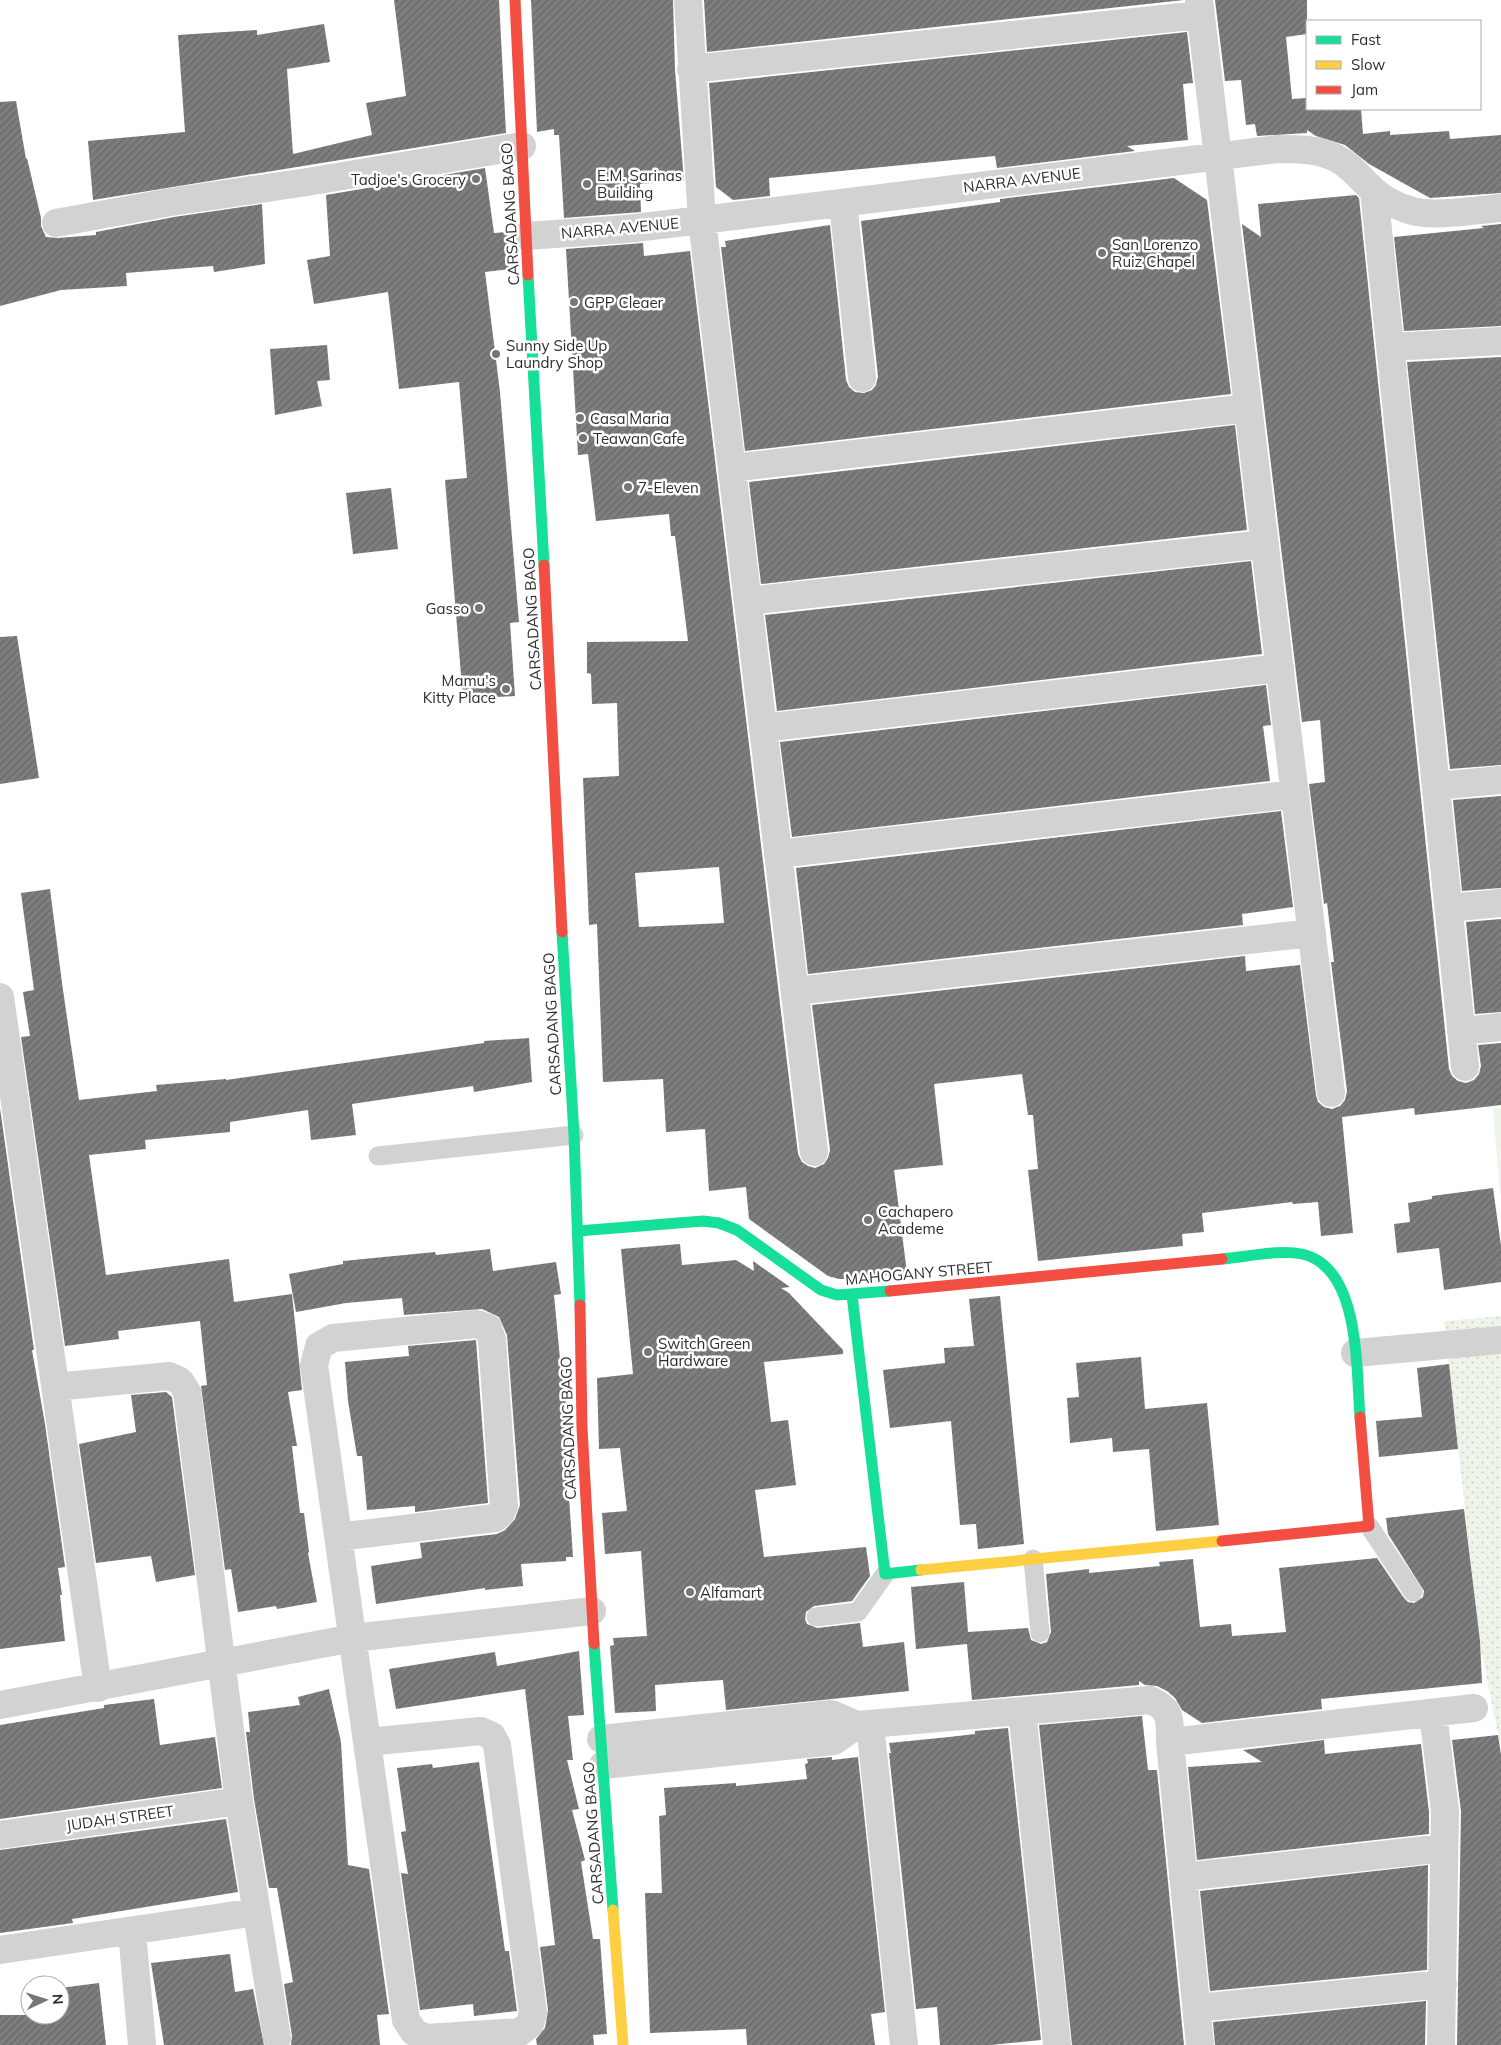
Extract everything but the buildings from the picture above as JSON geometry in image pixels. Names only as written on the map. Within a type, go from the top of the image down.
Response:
[{"type":"street","name":"CARSADANG BAGO","points":[[515,0],[574,1135],[582,1428],[592,1610],[623,2045]]},
{"type":"street","points":[[688,0],[702,220],[814,1152]]},
{"type":"street","points":[[691,70],[1200,8],[1331,1093]]},
{"type":"street","points":[[56,223],[171,202],[307,182],[522,146]]},
{"type":"street","name":"NARRA AVENUE","points":[[526,236],[626,229],[1278,149],[1319,152],[1338,159],[1374,191],[1393,204],[1412,211],[1435,213],[1501,208]]},
{"type":"street","points":[[1374,191],[1465,1067]]},
{"type":"street","points":[[843,203],[862,378]]},
{"type":"street","points":[[1390,347],[1501,341]]},
{"type":"street","points":[[732,468],[1248,408]]},
{"type":"street","points":[[748,602],[1265,544]]},
{"type":"street","points":[[763,728],[1280,668]]},
{"type":"street","points":[[1436,786],[1501,780]]},
{"type":"street","points":[[778,854],[1295,794]]},
{"type":"street","points":[[1449,908],[1501,903]]},
{"type":"street","points":[[794,991],[1312,933]]},
{"type":"street","points":[[0,997],[98,1688]]},
{"type":"street","points":[[1461,1031],[1501,1027]]},
{"type":"street","name":"MAHOGANY STREET","points":[[578,1232],[702,1221],[719,1223],[737,1230],[821,1290],[837,1295],[1282,1253],[1303,1254],[1322,1263],[1340,1281],[1353,1328],[1369,1526]]},
{"type":"street","points":[[852,1295],[885,1574],[1369,1526]]},
{"type":"street","points":[[338,1537],[495,1518],[501,1513],[504,1506],[502,1476],[492,1340],[488,1328],[477,1324],[333,1338],[319,1346],[314,1365],[352,1638],[406,2020],[414,2032],[426,2038],[520,2032],[530,2024],[533,2012],[497,1745],[492,1736],[481,1731],[367,1742]]},
{"type":"street","points":[[1355,1353],[1501,1340]]},
{"type":"street","points":[[55,1387],[169,1376],[180,1382],[187,1392],[239,1800],[276,2038]]},
{"type":"street","points":[[0,1705],[98,1688],[352,1638],[592,1610]]},
{"type":"street","points":[[602,1752],[834,1741],[863,1725],[1150,1700],[1162,1705],[1169,1716],[1200,2045]]},
{"type":"street","points":[[1170,1742],[1474,1708]]},
{"type":"street","points":[[1022,1711],[1057,2045]]},
{"type":"street","points":[[1433,1713],[1445,1811],[1441,2045]]},
{"type":"street","points":[[863,1725],[904,2045]]},
{"type":"street","name":"JUDAH STREET","points":[[0,1835],[239,1800]]},
{"type":"street","points":[[1183,1876],[1444,1848]]},
{"type":"street","points":[[0,1950],[256,1912]]},
{"type":"street","points":[[132,1931],[142,2045]]},
{"type":"street","points":[[1196,2008],[1443,1984]]},
{"type":"lane","points":[[378,1156],[574,1135]]},
{"type":"lane","points":[[1369,1526],[1413,1592]]},
{"type":"lane","points":[[1032,1559],[1040,1633]]},
{"type":"lane","points":[[816,1617],[858,1612],[885,1574]]},
{"type":"green space","points":[[1501,1108],[1501,1194],[1500,1194],[1493,1109]]},
{"type":"green space","points":[[1501,1316],[1501,1749],[1480,1644],[1444,1321]]},
{"type":"traffic: fast","points":[[528,275],[544,565]]},
{"type":"traffic: fast","points":[[562,932],[574,1135],[580,1305]]},
{"type":"traffic: fast","points":[[578,1231],[703,1221],[719,1223],[737,1230],[821,1290],[837,1295],[890,1291]]},
{"type":"traffic: fast","points":[[1222,1259],[1283,1252],[1302,1254],[1321,1263],[1335,1278],[1345,1299],[1352,1323],[1358,1374],[1360,1417]]},
{"type":"traffic: fast","points":[[852,1295],[885,1574],[921,1570]]},
{"type":"traffic: fast","points":[[594,1644],[613,1910]]},
{"type":"traffic: slow","points":[[921,1570],[1222,1541]]},
{"type":"traffic: slow","points":[[613,1910],[623,2045]]},
{"type":"traffic: jam","points":[[515,0],[528,275]]},
{"type":"traffic: jam","points":[[544,565],[562,932]]},
{"type":"traffic: jam","points":[[890,1291],[1222,1259]]},
{"type":"traffic: jam","points":[[580,1305],[582,1428],[594,1644]]},
{"type":"traffic: jam","points":[[1222,1541],[1369,1526],[1360,1417]]},
{"type":"place","name":"Tadjoe's Grocery","points":[[476,179]]},
{"type":"place","name":"E.M. Sarinas Building","points":[[587,184]]},
{"type":"place","name":"San Lorenzo Ruiz Chapel","points":[[1102,253]]},
{"type":"place","name":"GPP Cleaer","points":[[574,302]]},
{"type":"place","name":"Sunny Side Up Laundry Shop","points":[[496,354]]},
{"type":"place","name":"Casa Maria","points":[[580,418]]},
{"type":"place","name":"Teawan Cafe","points":[[583,438]]},
{"type":"place","name":"7-Eleven","points":[[628,487]]},
{"type":"place","name":"Gasso","points":[[479,608]]},
{"type":"place","name":"Mamu's Kitty Place","points":[[506,689]]},
{"type":"place","name":"Cachapero Academe","points":[[868,1220]]},
{"type":"place","name":"Switch Green Hardware","points":[[648,1352]]},
{"type":"place","name":"Alfamart","points":[[690,1592]]}]
